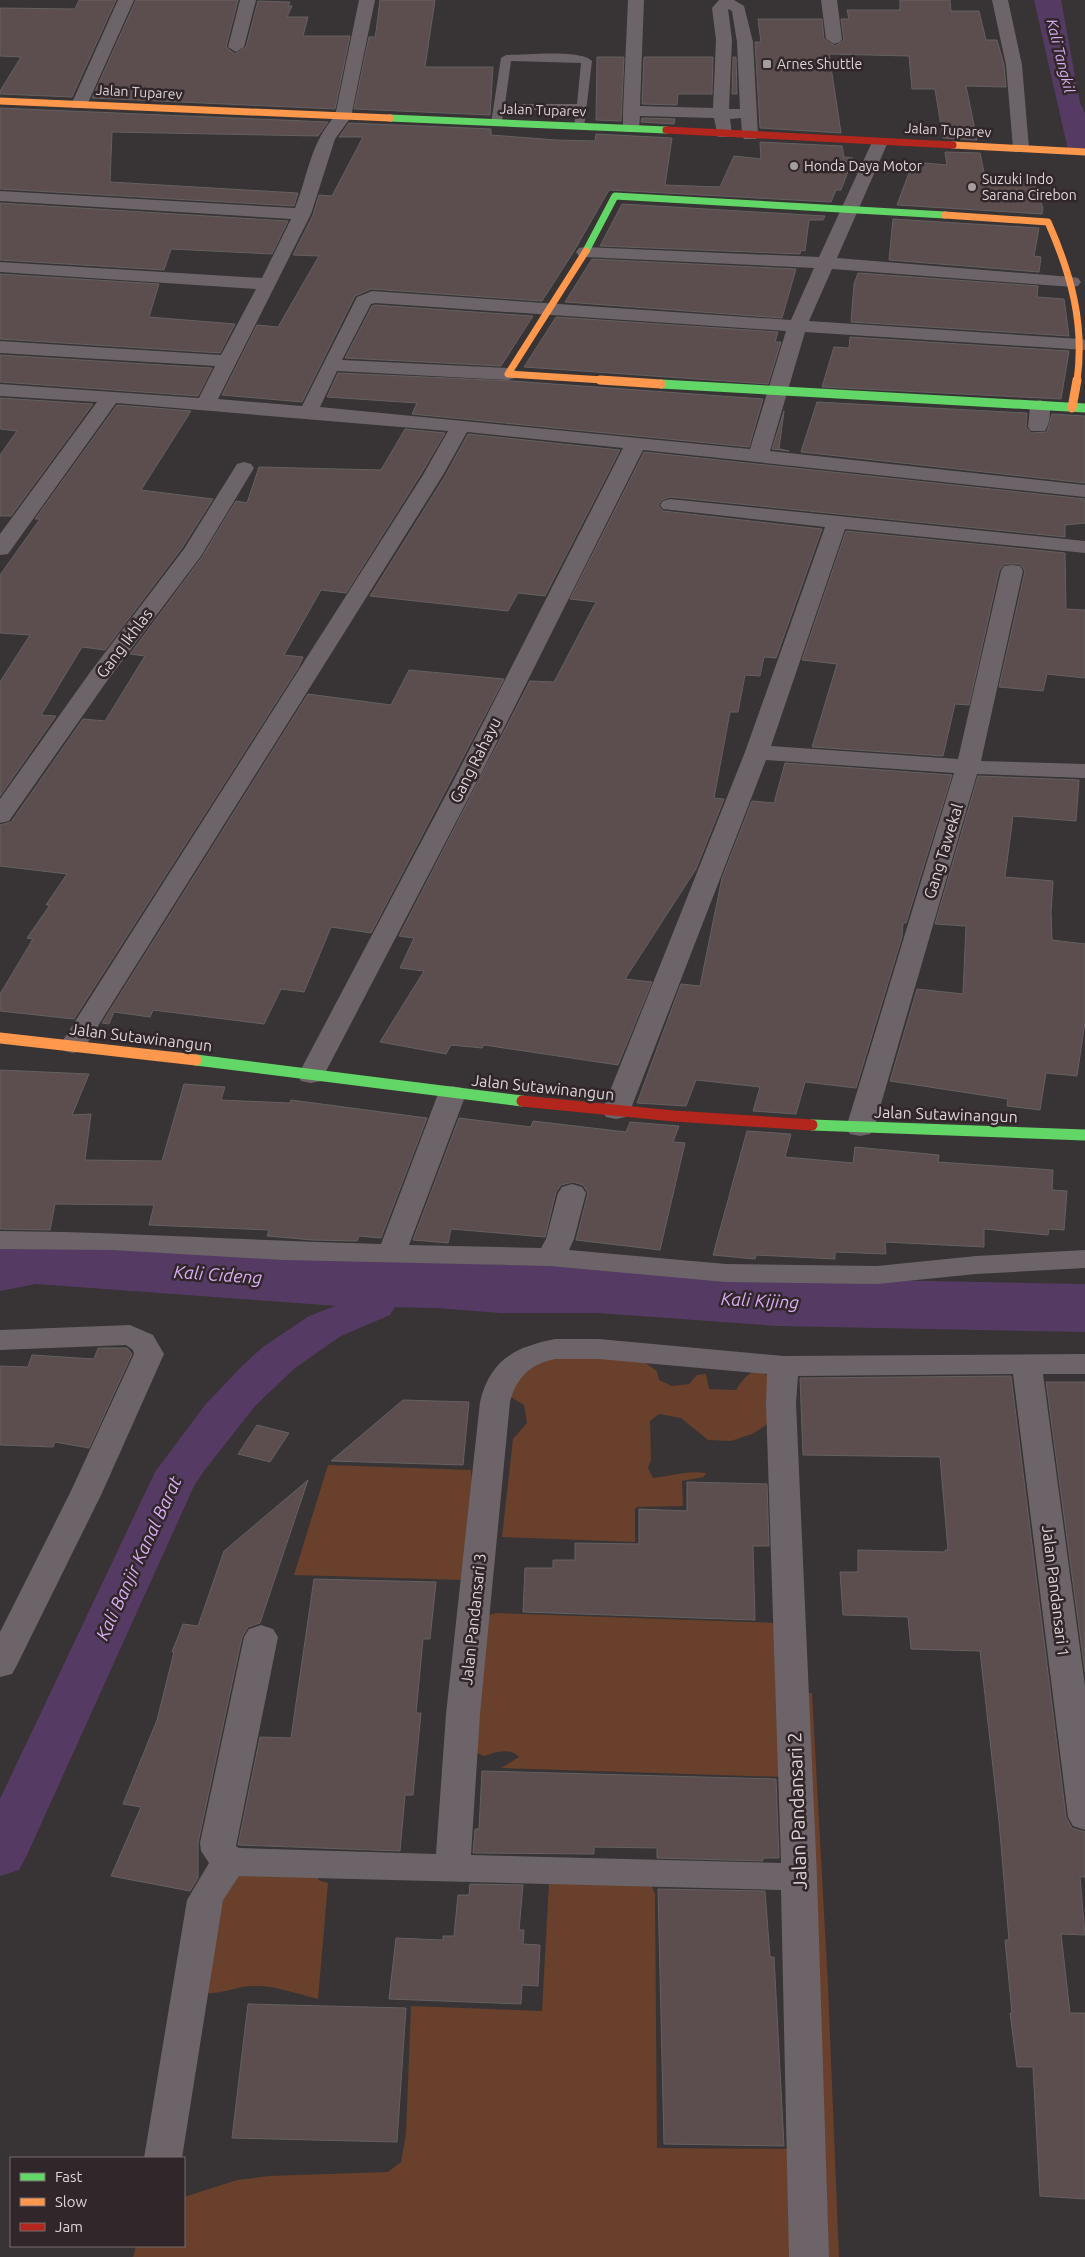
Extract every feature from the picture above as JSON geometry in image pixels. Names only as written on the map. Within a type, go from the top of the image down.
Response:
[{"type":"street","points":[[79,105],[126,0]]},
{"type":"street","points":[[236,47],[248,0]]},
{"type":"street","points":[[206,403],[302,214],[322,144],[331,128],[343,117],[367,0]]},
{"type":"street","points":[[631,128],[636,40],[636,0]]},
{"type":"street","points":[[829,0],[834,39]]},
{"type":"street","points":[[1000,0],[1014,65],[1026,149]]},
{"type":"street","points":[[724,133],[721,113],[724,40],[720,8],[726,1],[739,9],[745,42],[750,135]]},
{"type":"street","points":[[724,40],[745,42]]},
{"type":"street","name":"Jalan Tuparev","points":[[0,101],[631,128],[1085,152]]},
{"type":"street","points":[[631,111],[748,114]]},
{"type":"street","points":[[758,456],[797,327],[880,142]]},
{"type":"street","points":[[0,196],[302,214]]},
{"type":"street","points":[[508,374],[585,252],[615,196],[1048,222],[1063,254],[1078,304],[1081,344],[1072,408]]},
{"type":"street","points":[[585,252],[826,263],[1072,282]]},
{"type":"street","points":[[0,267],[268,284]]},
{"type":"street","points":[[308,411],[364,301],[369,298],[550,307],[797,327],[1081,344]]},
{"type":"street","points":[[0,347],[227,361]]},
{"type":"street","points":[[330,365],[508,374],[776,392],[1085,408]]},
{"type":"street","points":[[0,390],[308,411],[636,443],[1085,491]]},
{"type":"street","points":[[0,549],[9,523],[111,397]]},
{"type":"street","points":[[1038,427],[1040,406]]},
{"type":"street","points":[[73,1045],[433,475],[460,427]]},
{"type":"street","name":"Gang Rahayu","points":[[311,1075],[468,776],[636,443]]},
{"type":"street","name":"Gang Ikhlas","points":[[0,816],[99,676],[193,551],[244,468]]},
{"type":"street","points":[[670,505],[1085,547]]},
{"type":"street","points":[[616,1111],[757,752],[837,522]]},
{"type":"street","name":"Gang Tawekal","points":[[860,1128],[968,766],[1012,571]]},
{"type":"street","points":[[757,752],[1015,770],[1085,771]]},
{"type":"street","name":"Jalan Sutawinangun","points":[[0,1038],[73,1045],[452,1094],[616,1111],[860,1128],[1085,1135]]},
{"type":"street","points":[[392,1253],[452,1094]]},
{"type":"street","points":[[550,1257],[560,1239],[572,1193]]},
{"type":"street","points":[[0,1240],[114,1240],[283,1251],[550,1257],[726,1272],[877,1275],[1085,1258]]},
{"type":"street","points":[[0,1340],[130,1335],[144,1342],[149,1354],[86,1493],[0,1665]]},
{"type":"street","name":"Jalan Pandansari 3","points":[[453,1867],[463,1714],[495,1402],[499,1386],[506,1373],[534,1353],[578,1348],[783,1366]]},
{"type":"street","points":[[783,1366],[1027,1366],[1085,1364]]},
{"type":"street","name":"Jalan Pandansari 2","points":[[783,1366],[781,1403],[799,1877],[809,2257]]},
{"type":"street","name":"Jalan Pandansari 1","points":[[1027,1366],[1085,1817]]},
{"type":"street","points":[[261,1636],[218,1843],[219,1851],[230,1862],[799,1877]]},
{"type":"street","points":[[164,2157],[205,1900],[216,1879],[230,1862]]},
{"type":"lane","points":[[497,122],[506,58],[579,58],[587,61],[580,126]]},
{"type":"lane","points":[[500,107],[582,107]]},
{"type":"shaded area","points":[[549,1356],[641,1360],[657,1371],[659,1380],[672,1386],[689,1384],[697,1375],[706,1374],[709,1389],[736,1390],[746,1376],[759,1372],[770,1378],[770,1418],[765,1426],[752,1434],[731,1441],[708,1440],[681,1418],[659,1414],[650,1421],[651,1460],[648,1468],[653,1478],[686,1473],[706,1473],[704,1477],[682,1481],[683,1506],[637,1507],[635,1509],[635,1542],[502,1537],[513,1439],[527,1423],[524,1405],[509,1396],[518,1373]]},
{"type":"shaded area","points":[[328,1465],[471,1470],[472,1482],[463,1580],[294,1575]]},
{"type":"shaded area","points":[[496,1613],[779,1623],[783,1777],[501,1768],[519,1757],[507,1751],[484,1756],[475,1752],[489,1615]]},
{"type":"shaded area","points":[[802,1693],[812,1693],[828,1986],[839,2257],[821,2257]]},
{"type":"shaded area","points":[[320,1873],[318,1880],[328,1883],[318,1999],[264,1986],[249,1986],[216,1993],[202,1992],[211,1914],[236,1876]]},
{"type":"shaded area","points":[[549,1882],[650,1882],[655,1894],[657,2148],[799,2149],[801,2257],[133,2257],[136,2247],[185,2247],[185,2197],[237,2180],[269,2176],[388,2172],[401,2162],[406,2134],[411,2006],[542,2011]]},
{"type":"water","name":"Kali Tangkil","points":[[1034,0],[1061,0],[1080,103],[1085,113],[1085,151],[1068,150]]},
{"type":"building","points":[[79,0],[116,0],[72,97],[0,94],[21,57],[0,56],[0,8],[75,9]]},
{"type":"building","points":[[136,0],[238,0],[226,47],[235,54],[246,47],[258,1],[290,2],[288,6],[292,6],[287,17],[308,17],[303,36],[350,36],[335,109],[92,98]]},
{"type":"building","points":[[380,0],[435,0],[425,67],[493,67],[490,115],[354,109],[369,37],[375,37]]},
{"type":"building","points":[[900,0],[950,0],[951,11],[979,11],[986,40],[997,40],[1004,65],[1006,87],[966,86],[977,140],[943,138],[935,89],[912,89],[909,56],[829,54],[841,133],[760,128],[755,42],[761,42],[758,19],[822,19],[824,39],[835,46],[844,40],[841,19],[849,19],[847,10],[900,10]]},
{"type":"building","points":[[597,57],[624,57],[621,121],[596,120]]},
{"type":"building","points":[[644,57],[713,57],[712,94],[678,94],[677,105],[642,104]]},
{"type":"building","points":[[733,57],[736,57],[737,94],[732,94]]},
{"type":"building","points":[[0,108],[328,122],[318,136],[112,132],[110,182],[298,193],[294,206],[0,189]]},
{"type":"building","points":[[642,118],[675,119],[674,124],[641,122]]},
{"type":"building","points":[[349,123],[491,129],[491,135],[556,140],[595,141],[596,134],[672,138],[665,185],[720,187],[734,156],[761,159],[760,142],[842,146],[844,157],[853,158],[841,190],[836,190],[831,202],[609,190],[574,251],[542,301],[371,289],[355,296],[302,402],[222,395],[257,325],[278,327],[319,256],[293,255],[313,215],[319,195],[332,196],[363,137],[339,137]]},
{"type":"building","points":[[945,152],[980,153],[985,177],[1034,183],[1043,208],[1042,214],[897,205],[913,162],[947,165]]},
{"type":"building","points":[[0,203],[288,221],[272,254],[171,249],[164,270],[0,260]]},
{"type":"building","points":[[622,204],[825,216],[823,220],[809,220],[805,251],[801,250],[800,254],[600,246]]},
{"type":"building","points":[[893,219],[1039,228],[1034,256],[1041,257],[1039,272],[889,260]]},
{"type":"building","points":[[592,259],[796,269],[782,318],[565,302]]},
{"type":"building","points":[[858,273],[1038,286],[1037,297],[1064,299],[1069,336],[851,322],[854,284]]},
{"type":"building","points":[[0,274],[159,284],[149,317],[235,324],[220,353],[0,339]]},
{"type":"building","points":[[372,306],[533,316],[501,366],[345,358]]},
{"type":"building","points":[[556,317],[778,332],[775,342],[781,342],[768,384],[524,367]]},
{"type":"building","points":[[850,337],[1069,351],[1061,399],[822,387],[834,347],[849,348]]},
{"type":"building","points":[[0,355],[212,368],[198,396],[0,382]]},
{"type":"building","points":[[338,373],[512,381],[763,399],[749,447],[412,414],[417,403],[327,397]]},
{"type":"building","points":[[0,398],[93,404],[11,516],[0,516],[0,455],[17,431],[0,429]]},
{"type":"building","points":[[817,402],[1027,413],[1026,427],[1031,433],[1047,432],[1052,414],[1085,416],[1085,483],[801,452]]},
{"type":"building","points":[[117,405],[191,411],[141,490],[213,499],[182,548],[105,650],[82,647],[41,715],[56,716],[0,796],[0,682],[30,635],[0,633],[0,575],[40,519],[35,519]]},
{"type":"building","points":[[784,411],[779,449],[789,451],[772,449]]},
{"type":"building","points":[[405,429],[445,433],[346,593],[321,590],[284,655],[303,657],[298,668],[74,1019],[0,1011],[0,994],[33,939],[27,938],[50,905],[46,905],[67,874],[0,866],[0,825],[11,822],[83,719],[105,721],[145,656],[130,654],[202,557],[236,501],[247,503],[259,467],[381,470]]},
{"type":"building","points":[[468,434],[620,450],[545,596],[518,593],[508,611],[370,596],[445,476]]},
{"type":"building","points":[[644,452],[1085,499],[1085,523],[1065,525],[1065,537],[670,497],[662,500],[658,505],[663,511],[822,529],[776,658],[764,657],[760,676],[745,675],[738,712],[730,712],[714,798],[724,799],[696,869],[625,979],[652,982],[618,1065],[484,1045],[482,1048],[451,1045],[446,1054],[380,1042],[424,971],[400,968],[414,938],[399,936],[530,681],[554,682],[596,602],[570,599]]},
{"type":"building","points":[[846,531],[1065,553],[1066,609],[1085,610],[1085,678],[1047,674],[1043,691],[999,687],[1025,571],[1020,564],[1004,564],[999,571],[969,705],[955,704],[943,756],[812,747],[837,664],[802,660]]},
{"type":"building","points":[[409,670],[504,679],[371,933],[331,927],[304,992],[281,989],[264,1024],[153,1010],[150,1017],[114,1012],[109,1024],[102,1023],[308,694],[391,705]]},
{"type":"building","points":[[785,763],[952,775],[906,923],[903,923],[902,937],[856,1088],[805,1082],[796,1114],[753,1111],[760,1087],[696,1080],[686,1106],[637,1103],[681,984],[700,986],[722,878],[752,801],[774,803]]},
{"type":"building","points":[[978,776],[1079,780],[1076,821],[1013,816],[1005,877],[1053,881],[1052,940],[1085,944],[1085,1022],[1077,1076],[1046,1073],[1040,1110],[1007,1106],[1008,1099],[890,1081],[917,989],[963,994],[966,926],[935,924]]},
{"type":"building","points":[[0,1070],[89,1074],[72,1115],[91,1114],[85,1160],[162,1161],[184,1084],[225,1087],[221,1100],[290,1103],[291,1100],[427,1118],[381,1238],[359,1236],[357,1241],[313,1240],[267,1236],[269,1230],[149,1225],[154,1205],[55,1204],[50,1230],[0,1229]]},
{"type":"building","points":[[459,1118],[531,1127],[533,1121],[626,1132],[630,1122],[679,1126],[673,1142],[685,1143],[660,1250],[576,1240],[588,1193],[583,1185],[573,1182],[561,1185],[556,1192],[545,1237],[451,1229],[448,1243],[413,1240]]},
{"type":"building","points":[[747,1131],[791,1134],[785,1157],[853,1163],[855,1147],[939,1155],[938,1162],[1053,1170],[1052,1190],[1067,1191],[1064,1230],[1049,1229],[1048,1235],[984,1229],[984,1247],[885,1242],[886,1254],[835,1252],[835,1259],[756,1255],[755,1259],[713,1255]]},
{"type":"building","points":[[98,1348],[127,1348],[132,1354],[89,1448],[55,1442],[53,1447],[0,1445],[0,1366],[28,1367],[32,1355],[94,1359]]},
{"type":"building","points":[[1011,1376],[1066,1817],[1072,1828],[1085,1832],[1085,1877],[1080,1877],[1085,1935],[1061,1934],[1070,2013],[1085,2013],[1085,2199],[1040,2196],[1033,2067],[1017,2067],[1010,2013],[1012,2013],[1005,1940],[1009,1940],[999,1821],[980,1651],[911,1649],[908,1617],[843,1615],[840,1572],[858,1572],[858,1550],[945,1552],[945,1550],[948,1550],[940,1457],[803,1455],[800,1378]]},
{"type":"building","points":[[1046,1382],[1085,1382],[1085,1672]]},
{"type":"building","points":[[403,1400],[469,1402],[463,1465],[331,1461]]},
{"type":"building","points":[[257,1425],[289,1433],[270,1462],[238,1454]]},
{"type":"building","points":[[308,1480],[260,1623],[248,1627],[242,1637],[198,1843],[198,1878],[190,1891],[111,1876],[141,1807],[123,1804],[157,1720],[174,1652],[172,1652],[183,1624],[198,1626],[224,1551]]},
{"type":"building","points":[[687,1482],[767,1484],[769,1546],[753,1546],[755,1620],[523,1612],[525,1568],[553,1568],[553,1560],[575,1560],[575,1543],[639,1544],[639,1509],[687,1511]]},
{"type":"building","points":[[314,1579],[436,1582],[430,1639],[423,1639],[416,1713],[421,1713],[413,1795],[405,1795],[400,1851],[238,1845],[260,1737],[291,1738]]},
{"type":"building","points":[[482,1771],[776,1779],[779,1858],[763,1858],[763,1861],[657,1858],[657,1848],[594,1847],[594,1854],[473,1853],[475,1829],[479,1829]]},
{"type":"building","points":[[470,1884],[523,1885],[519,1930],[524,1930],[523,1944],[540,1945],[538,1986],[522,1985],[521,2004],[389,1999],[396,1938],[443,1940],[443,1936],[454,1936],[458,1895],[469,1895]]},
{"type":"building","points":[[658,1889],[765,1891],[770,1957],[774,1957],[784,2146],[664,2144]]},
{"type":"building","points":[[248,2004],[406,2008],[397,2142],[232,2138]]},
{"type":"waterway","name":"Kali Kijing","points":[[0,1268],[36,1261],[338,1282],[436,1284],[501,1289],[598,1289],[776,1302],[1085,1308]]},
{"type":"waterway","name":"Kali Banjir Kanal Barat","points":[[0,1855],[172,1483],[187,1460],[239,1395],[279,1357],[325,1326],[374,1305]]},
{"type":"traffic: fast","points":[[390,118],[666,130]]},
{"type":"traffic: fast","points":[[586,251],[615,196],[945,215]]},
{"type":"traffic: fast","points":[[661,384],[1085,408]]},
{"type":"traffic: fast","points":[[196,1060],[522,1101]]},
{"type":"traffic: fast","points":[[812,1125],[1085,1135]]},
{"type":"traffic: slow","points":[[0,101],[390,118]]},
{"type":"traffic: slow","points":[[953,145],[1085,152]]},
{"type":"traffic: slow","points":[[945,215],[1048,222],[1067,268],[1079,315],[1081,347],[1072,408]]},
{"type":"traffic: slow","points":[[586,251],[508,374],[661,384]]},
{"type":"traffic: slow","points":[[0,1038],[196,1060]]},
{"type":"traffic: jam","points":[[666,130],[953,145]]},
{"type":"traffic: jam","points":[[522,1101],[674,1116],[812,1125]]},
{"type":"place","name":"Arnes Shuttle","points":[[767,64]]},
{"type":"place","name":"Honda Daya Motor","points":[[794,166]]},
{"type":"place","name":"Suzuki Indo Sarana Cirebon","points":[[972,187]]},
{"type":"water label","name":"Kali Cideng","points":[[218,1274]]}]
